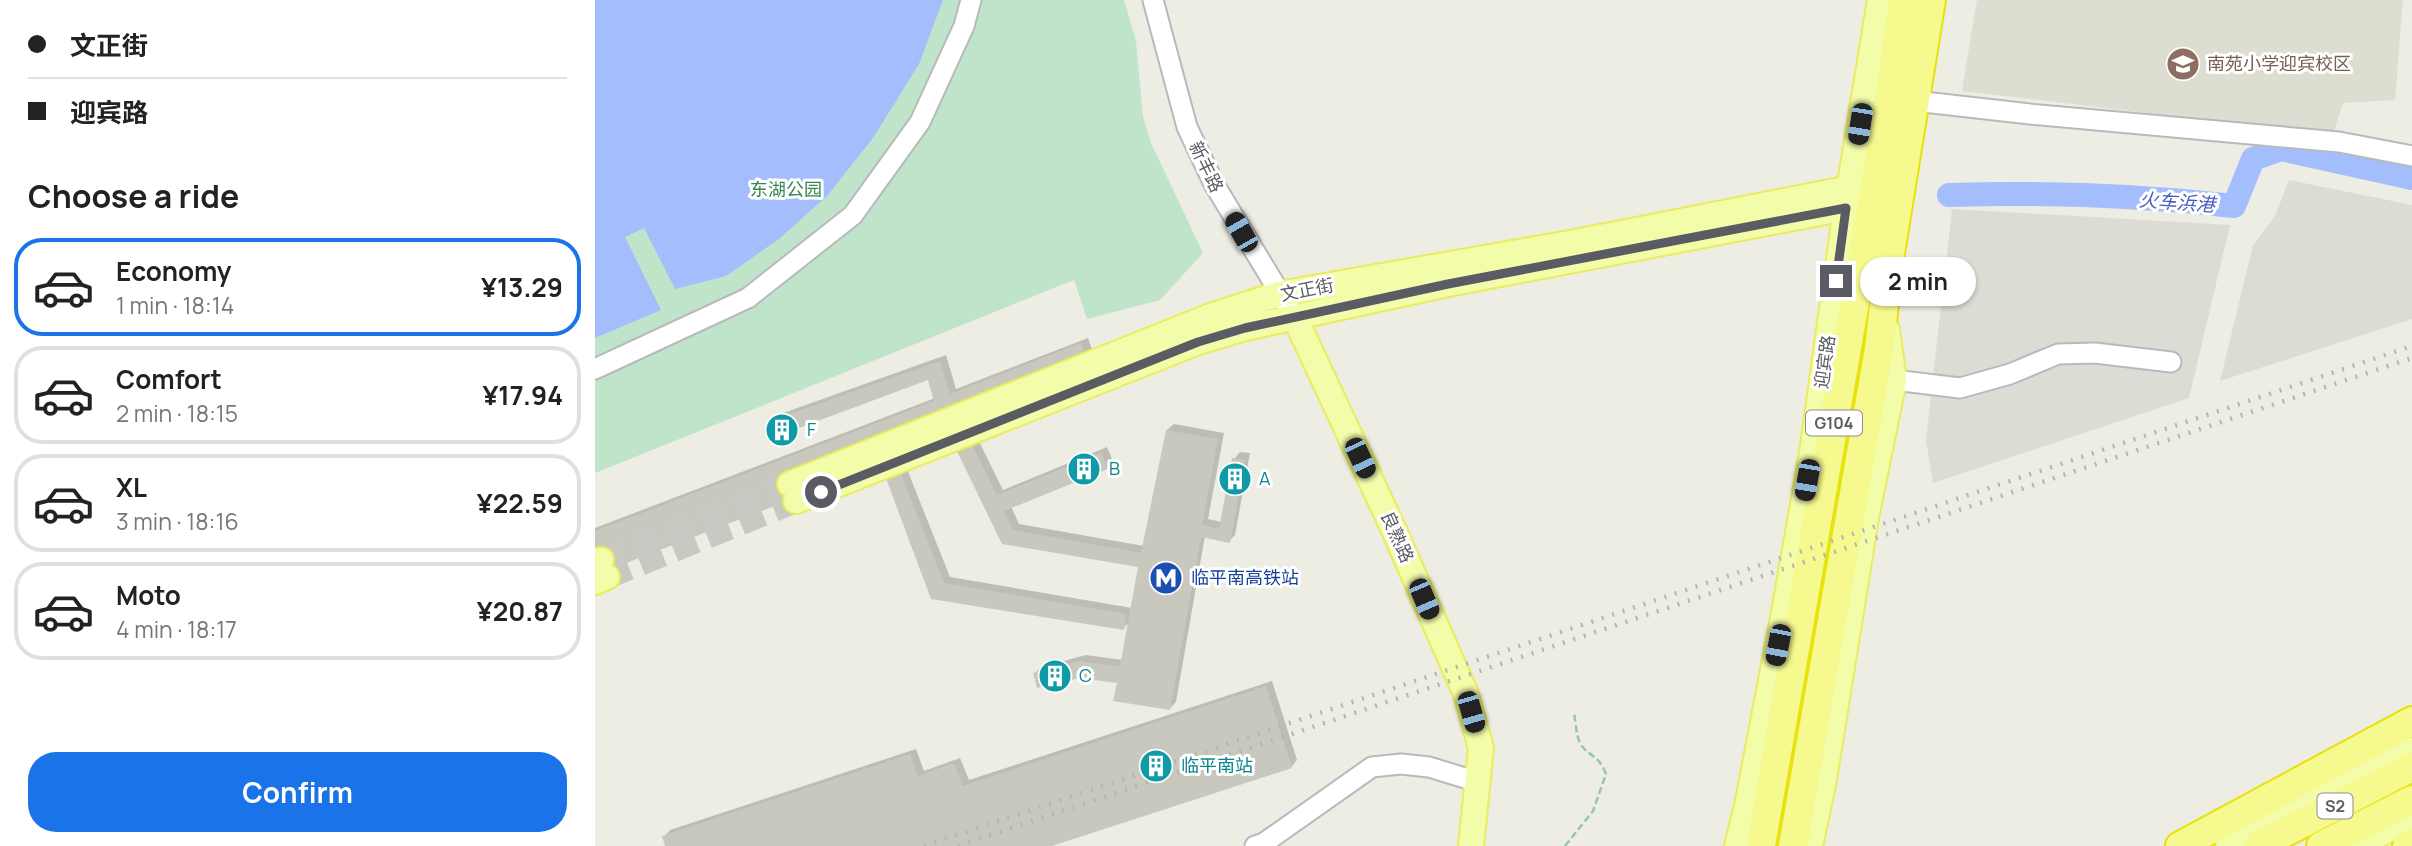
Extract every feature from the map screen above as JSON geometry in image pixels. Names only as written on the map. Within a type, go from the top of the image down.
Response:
[{"type":"highway","name":"迎宾路","points":[[1761,846],[1887,116],[1903,0]]},
{"type":"highway","name":"G104","points":[[1793,846],[1879,348],[1890,253],[1931,0]]},
{"type":"highway","points":[[2180,846],[2412,718]]},
{"type":"highway","name":"S2","points":[[2258,846],[2412,767]]},
{"type":"highway","name":"S2","points":[[2321,846],[2412,800]]},
{"type":"highway","points":[[2407,846],[2412,844]]},
{"type":"main road","name":"迎宾路","points":[[1737,846],[1748,806],[1809,466],[1880,0]]},
{"type":"main road","name":"文正街","points":[[1848,198],[1245,328],[1198,342],[793,493],[1213,315],[1279,294],[1848,198]]},
{"type":"main road","points":[[1810,846],[1823,785],[1866,518],[1894,380],[1884,307]]},
{"type":"main road","name":"良熟路","points":[[1295,318],[1393,528],[1466,694],[1481,748],[1471,846]]},
{"type":"main road","points":[[2228,846],[2412,750]]},
{"type":"main road","points":[[2356,846],[2412,818]]},
{"type":"street","points":[[595,369],[748,298],[853,215],[920,122],[964,26],[971,0]]},
{"type":"street","name":"新丰路","points":[[1153,0],[1187,127],[1213,184],[1295,318]]},
{"type":"street","points":[[1915,102],[2327,141],[2412,156]]},
{"type":"street","points":[[1894,380],[1960,387],[2010,374],[2058,354],[2095,353],[2171,362]]},
{"type":"street","points":[[1255,846],[1264,843],[1372,767],[1401,764],[1429,767],[1478,782]]},
{"type":"path","points":[[1565,846],[1593,811],[1606,774],[1601,760],[1588,752],[1580,742],[1574,713]]},
{"type":"shaded area","name":"南苑小学迎宾校区","points":[[1977,0],[2403,0],[2395,100],[2343,103],[2333,135],[1962,91]]},
{"type":"shaded area","points":[[2289,180],[2412,205],[2412,319],[2220,381],[2253,245],[2275,216]]},
{"type":"shaded area","points":[[1952,209],[2230,225],[2189,398],[1933,483],[1926,440]]},
{"type":"green space","name":"东湖公园","points":[[595,0],[1124,0],[1136,41],[1143,117],[1151,143],[1203,253],[1160,300],[1087,319],[1074,280],[595,473]]},
{"type":"water","points":[[595,0],[943,0],[919,64],[873,138],[827,196],[779,239],[726,276],[675,289],[644,228],[625,237],[661,310],[595,338]]},
{"type":"building","name":"临平南高铁站","points":[[1081,343],[1096,382],[965,431],[997,495],[1101,453],[1108,469],[1004,511],[1013,530],[1141,553],[1166,430],[1218,439],[1202,525],[1219,529],[1232,458],[1245,460],[1230,543],[1201,537],[1170,710],[1113,701],[1117,683],[1080,678],[1037,688],[1033,673],[1078,661],[1120,666],[1138,567],[1002,544],[950,437],[895,459],[944,583],[1126,614],[1124,630],[931,599],[881,465],[595,575],[595,531],[934,401],[928,380],[772,438],[767,422],[940,361],[950,394]]},
{"type":"building","name":"临平南站","points":[[1266,686],[1292,768],[1052,846],[665,846],[662,836],[910,754],[918,776],[954,763],[963,786]]},
{"type":"waterway","name":"火车浜港","points":[[1949,195],[2092,195],[2234,206],[2253,159],[2281,149],[2412,178]]},
{"type":"tunnel","points":[[601,560],[790,484]]},
{"type":"tunnel","points":[[607,577],[796,501]]},
{"type":"railway","points":[[924,846],[2412,346]]},
{"type":"railway","points":[[958,846],[2412,358]]},
{"type":"place","name":"南苑小学迎宾校区","points":[[2183,64]]},
{"type":"place","name":"F","points":[[782,430]]},
{"type":"place","name":"B","points":[[1084,469]]},
{"type":"place","name":"A","points":[[1235,479]]},
{"type":"place","name":"临平南高铁站","points":[[1166,578]]},
{"type":"place","name":"C","points":[[1055,676]]},
{"type":"place","name":"临平南站","points":[[1156,766]]},
{"type":"route","points":[[821,492],[1198,342],[1245,328],[1448,284],[1846,208],[1836,281]]}]
